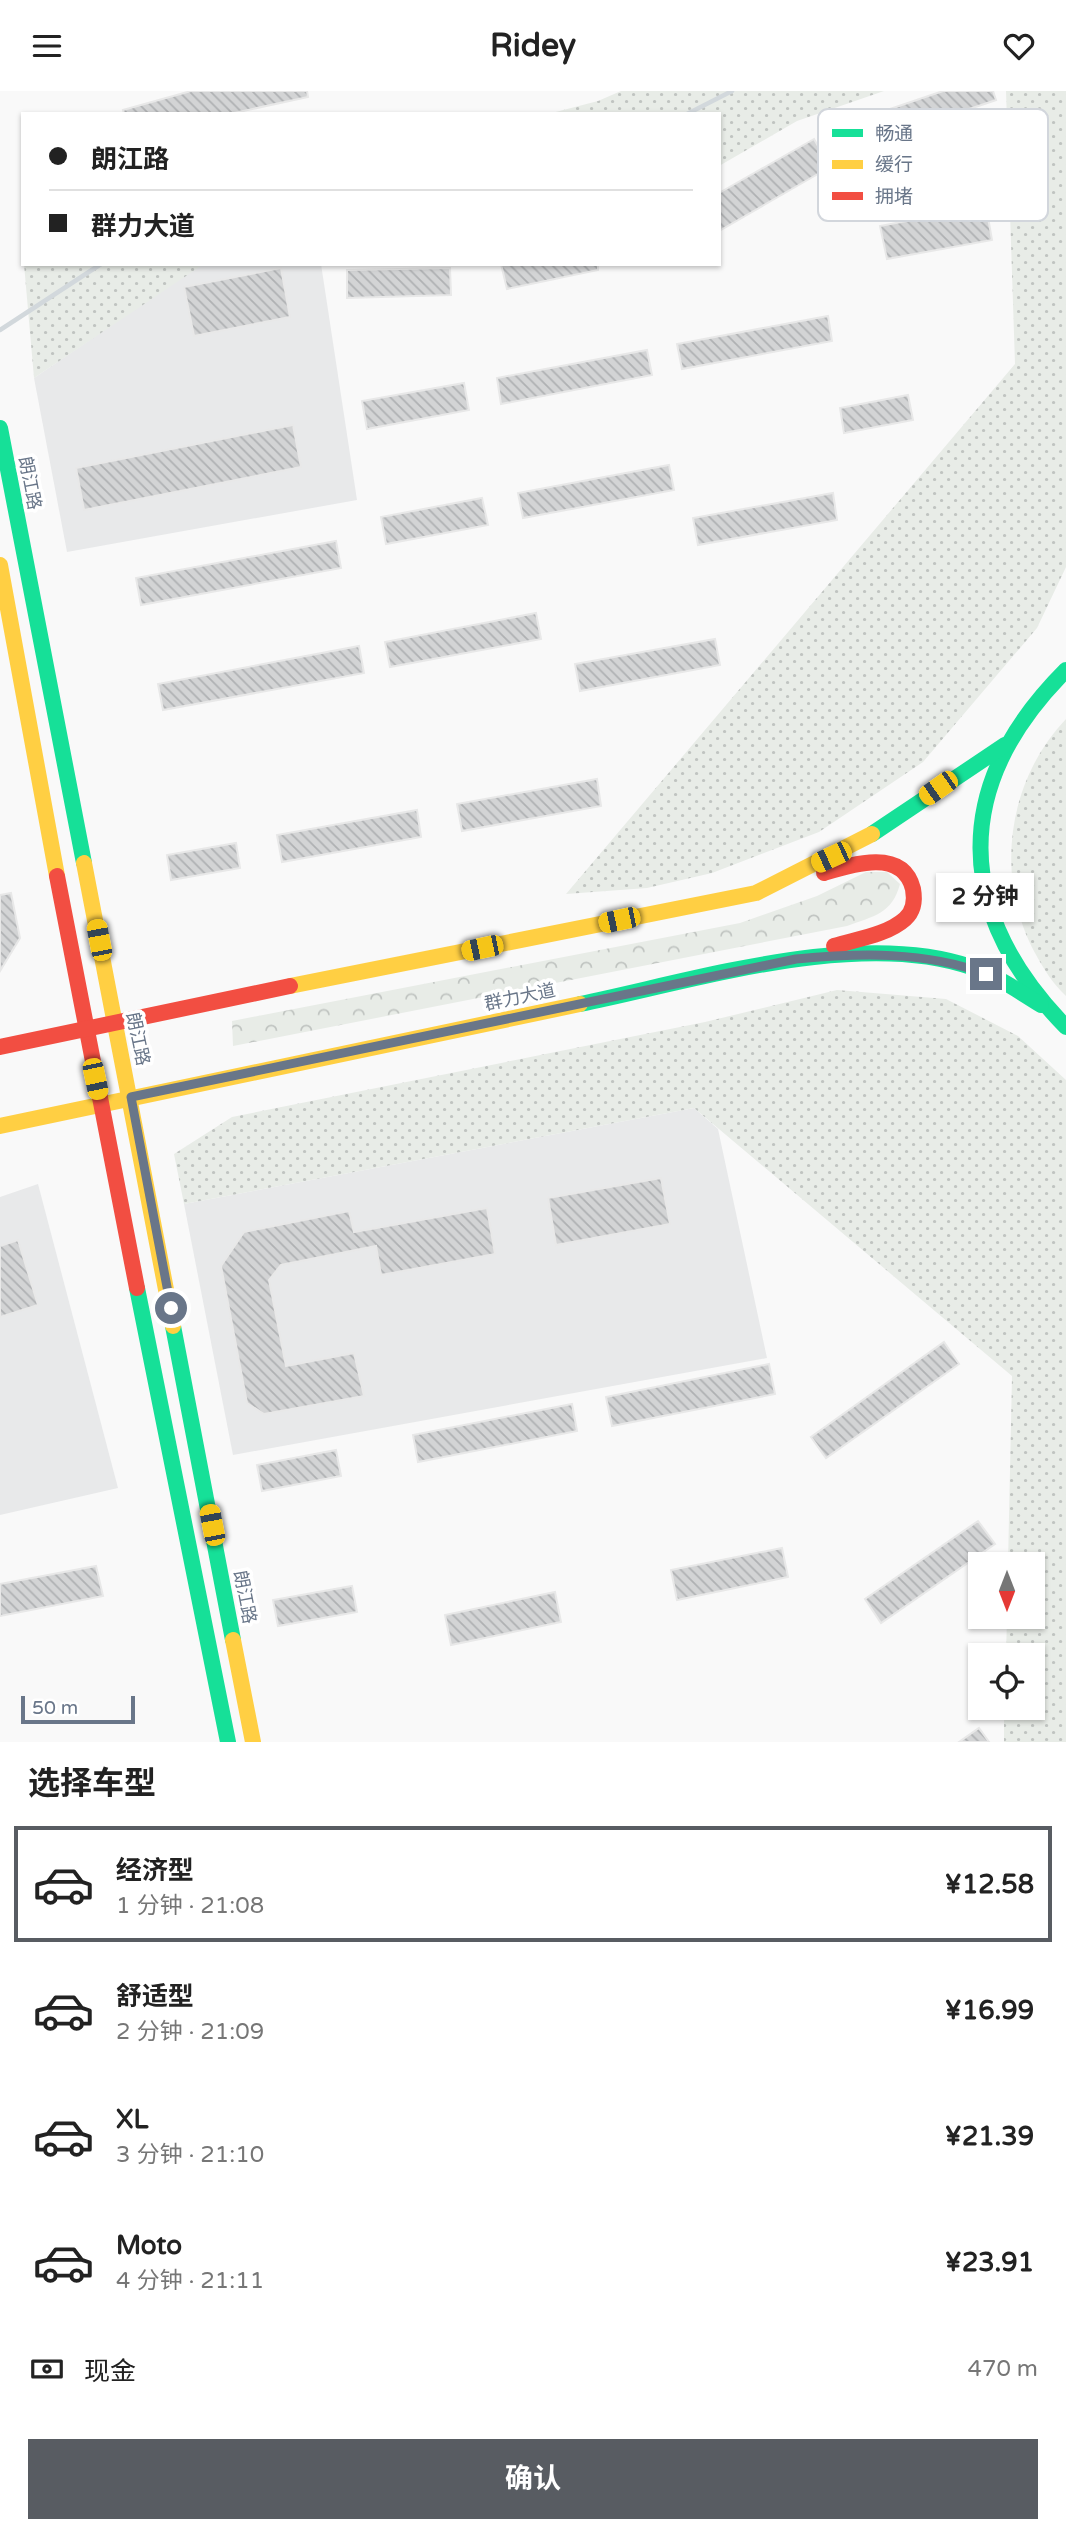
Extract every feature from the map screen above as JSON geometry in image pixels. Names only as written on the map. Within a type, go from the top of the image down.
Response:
[{"type":"main road","name":"朗江路","points":[[0,428],[131,1097],[253,1742]]},
{"type":"main road","points":[[0,565],[84,1027],[229,1742]]},
{"type":"main road","points":[[1066,670],[1033,702],[1005,745],[991,782],[982,821],[981,861],[999,939],[1017,974],[1042,1005],[1066,1027]]},
{"type":"main road","points":[[756,893],[857,844],[1005,745]]},
{"type":"main road","points":[[0,1047],[84,1027],[756,893],[846,866],[879,860],[897,866],[911,880],[914,900],[904,921],[796,959]]},
{"type":"main road","name":"群力大道","points":[[0,1126],[796,959],[864,954],[959,963],[996,978],[1042,1005]]},
{"type":"shaded area","points":[[199,266],[321,266],[357,500],[67,552],[34,378]]},
{"type":"shaded area","points":[[694,1108],[718,1129],[767,1358],[233,1455],[184,1204]]},
{"type":"shaded area","points":[[38,1184],[118,1488],[0,1515],[0,1197]]},
{"type":"green space","points":[[621,91],[884,91],[832,109],[818,109],[818,114],[797,121],[721,165],[721,112],[556,112],[598,101]]},
{"type":"green space","points":[[1006,91],[1066,91],[1066,567],[1037,628],[923,762],[819,832],[712,873],[647,888],[566,894],[1015,364],[1010,221],[1048,221],[1048,109],[1007,109]]},
{"type":"green space","points":[[24,266],[201,266],[34,378]]},
{"type":"green space","points":[[1066,719],[1066,996],[1042,965],[1022,924],[1014,893],[1011,862],[1019,800],[1030,771],[1046,744]]},
{"type":"green space","points":[[866,872],[887,872],[900,884],[897,894],[881,913],[847,926],[233,1046],[232,1021],[740,923],[817,896]]},
{"type":"green space","points":[[837,990],[946,999],[1018,1036],[1066,1080],[1066,1742],[1004,1742],[1004,1720],[1045,1720],[1045,1643],[1006,1643],[1007,1629],[1045,1629],[1045,1552],[1008,1552],[1012,1376],[694,1108],[184,1204],[174,1154],[232,1117],[705,1022]]},
{"type":"building","points":[[191,91],[307,91],[308,97],[238,112],[123,110]]},
{"type":"building","points":[[943,91],[993,91],[996,100],[969,109],[890,109]]},
{"type":"building","points":[[814,139],[818,146],[818,174],[721,230],[721,192]]},
{"type":"building","points":[[906,221],[989,221],[992,240],[887,259],[880,226]]},
{"type":"building","points":[[501,266],[598,266],[598,270],[507,289]]},
{"type":"building","points":[[281,268],[290,317],[194,336],[184,287]]},
{"type":"building","points":[[450,268],[451,295],[347,298],[347,270]]},
{"type":"building","points":[[828,316],[832,341],[682,369],[677,344]]},
{"type":"building","points":[[647,350],[652,375],[501,404],[497,378]]},
{"type":"building","points":[[464,383],[469,410],[367,429],[362,401]]},
{"type":"building","points":[[908,395],[913,420],[844,433],[840,408]]},
{"type":"building","points":[[293,425],[301,467],[84,510],[76,468]]},
{"type":"building","points":[[669,465],[674,490],[523,518],[518,493]]},
{"type":"building","points":[[833,493],[837,520],[698,545],[693,518]]},
{"type":"building","points":[[482,498],[488,525],[386,544],[381,517]]},
{"type":"building","points":[[336,541],[341,568],[141,605],[136,578]]},
{"type":"building","points":[[536,613],[541,639],[390,667],[385,642]]},
{"type":"building","points":[[715,639],[720,665],[580,691],[575,664]]},
{"type":"building","points":[[359,646],[364,673],[163,710],[158,684]]},
{"type":"building","points":[[597,779],[601,806],[462,831],[457,804]]},
{"type":"building","points":[[417,810],[421,837],[282,862],[277,835]]},
{"type":"building","points":[[236,843],[240,868],[171,880],[167,855]]},
{"type":"building","points":[[11,893],[20,938],[0,971],[0,895]]},
{"type":"building","points":[[661,1178],[670,1224],[556,1245],[548,1198]]},
{"type":"building","points":[[487,1208],[495,1254],[381,1275],[376,1246],[281,1265],[269,1280],[286,1366],[354,1353],[364,1396],[264,1414],[247,1403],[221,1266],[244,1232],[349,1211],[354,1232]]},
{"type":"building","points":[[18,1240],[38,1305],[0,1317],[0,1246]]},
{"type":"building","points":[[944,1342],[959,1364],[826,1458],[811,1437]]},
{"type":"building","points":[[769,1364],[775,1394],[612,1426],[606,1397]]},
{"type":"building","points":[[572,1404],[577,1431],[418,1462],[413,1435]]},
{"type":"building","points":[[336,1450],[341,1476],[262,1491],[257,1465]]},
{"type":"building","points":[[978,1521],[995,1544],[983,1552],[968,1552],[968,1563],[881,1623],[865,1599]]},
{"type":"building","points":[[782,1548],[788,1577],[677,1600],[671,1570]]},
{"type":"building","points":[[96,1566],[103,1596],[0,1616],[0,1584]]},
{"type":"building","points":[[352,1586],[357,1612],[278,1626],[273,1600]]},
{"type":"building","points":[[555,1592],[561,1622],[451,1645],[445,1615]]},
{"type":"building","points":[[979,1728],[989,1742],[959,1742]]},
{"type":"waterway","points":[[691,112],[732,91]]},
{"type":"waterway","points":[[0,330],[98,266]]},
{"type":"traffic: fast","points":[[0,428],[84,863]]},
{"type":"traffic: fast","points":[[1066,670],[1028,714],[1002,758],[986,803],[981,848],[986,893],[1002,938],[1029,983],[1066,1027]]},
{"type":"traffic: fast","points":[[872,834],[1005,745]]},
{"type":"traffic: fast","points":[[580,1004],[776,962],[879,953],[927,956],[971,967],[998,979],[1041,1005]]},
{"type":"traffic: fast","points":[[137,1288],[228,1742]]},
{"type":"traffic: fast","points":[[173,1326],[233,1640]]},
{"type":"traffic: slow","points":[[0,565],[57,876]]},
{"type":"traffic: slow","points":[[290,986],[756,893],[872,834]]},
{"type":"traffic: slow","points":[[84,863],[173,1326]]},
{"type":"traffic: slow","points":[[0,1126],[580,1004]]},
{"type":"traffic: slow","points":[[233,1640],[253,1742]]},
{"type":"traffic: jam","points":[[824,873],[862,863],[888,864],[899,868],[907,876],[914,893],[910,912],[898,924],[881,933],[834,946]]},
{"type":"traffic: jam","points":[[57,876],[137,1288]]},
{"type":"traffic: jam","points":[[0,1047],[290,986]]},
{"type":"route","points":[[171,1308],[131,1097],[796,959],[846,954],[886,955],[959,963],[986,974]]}]
